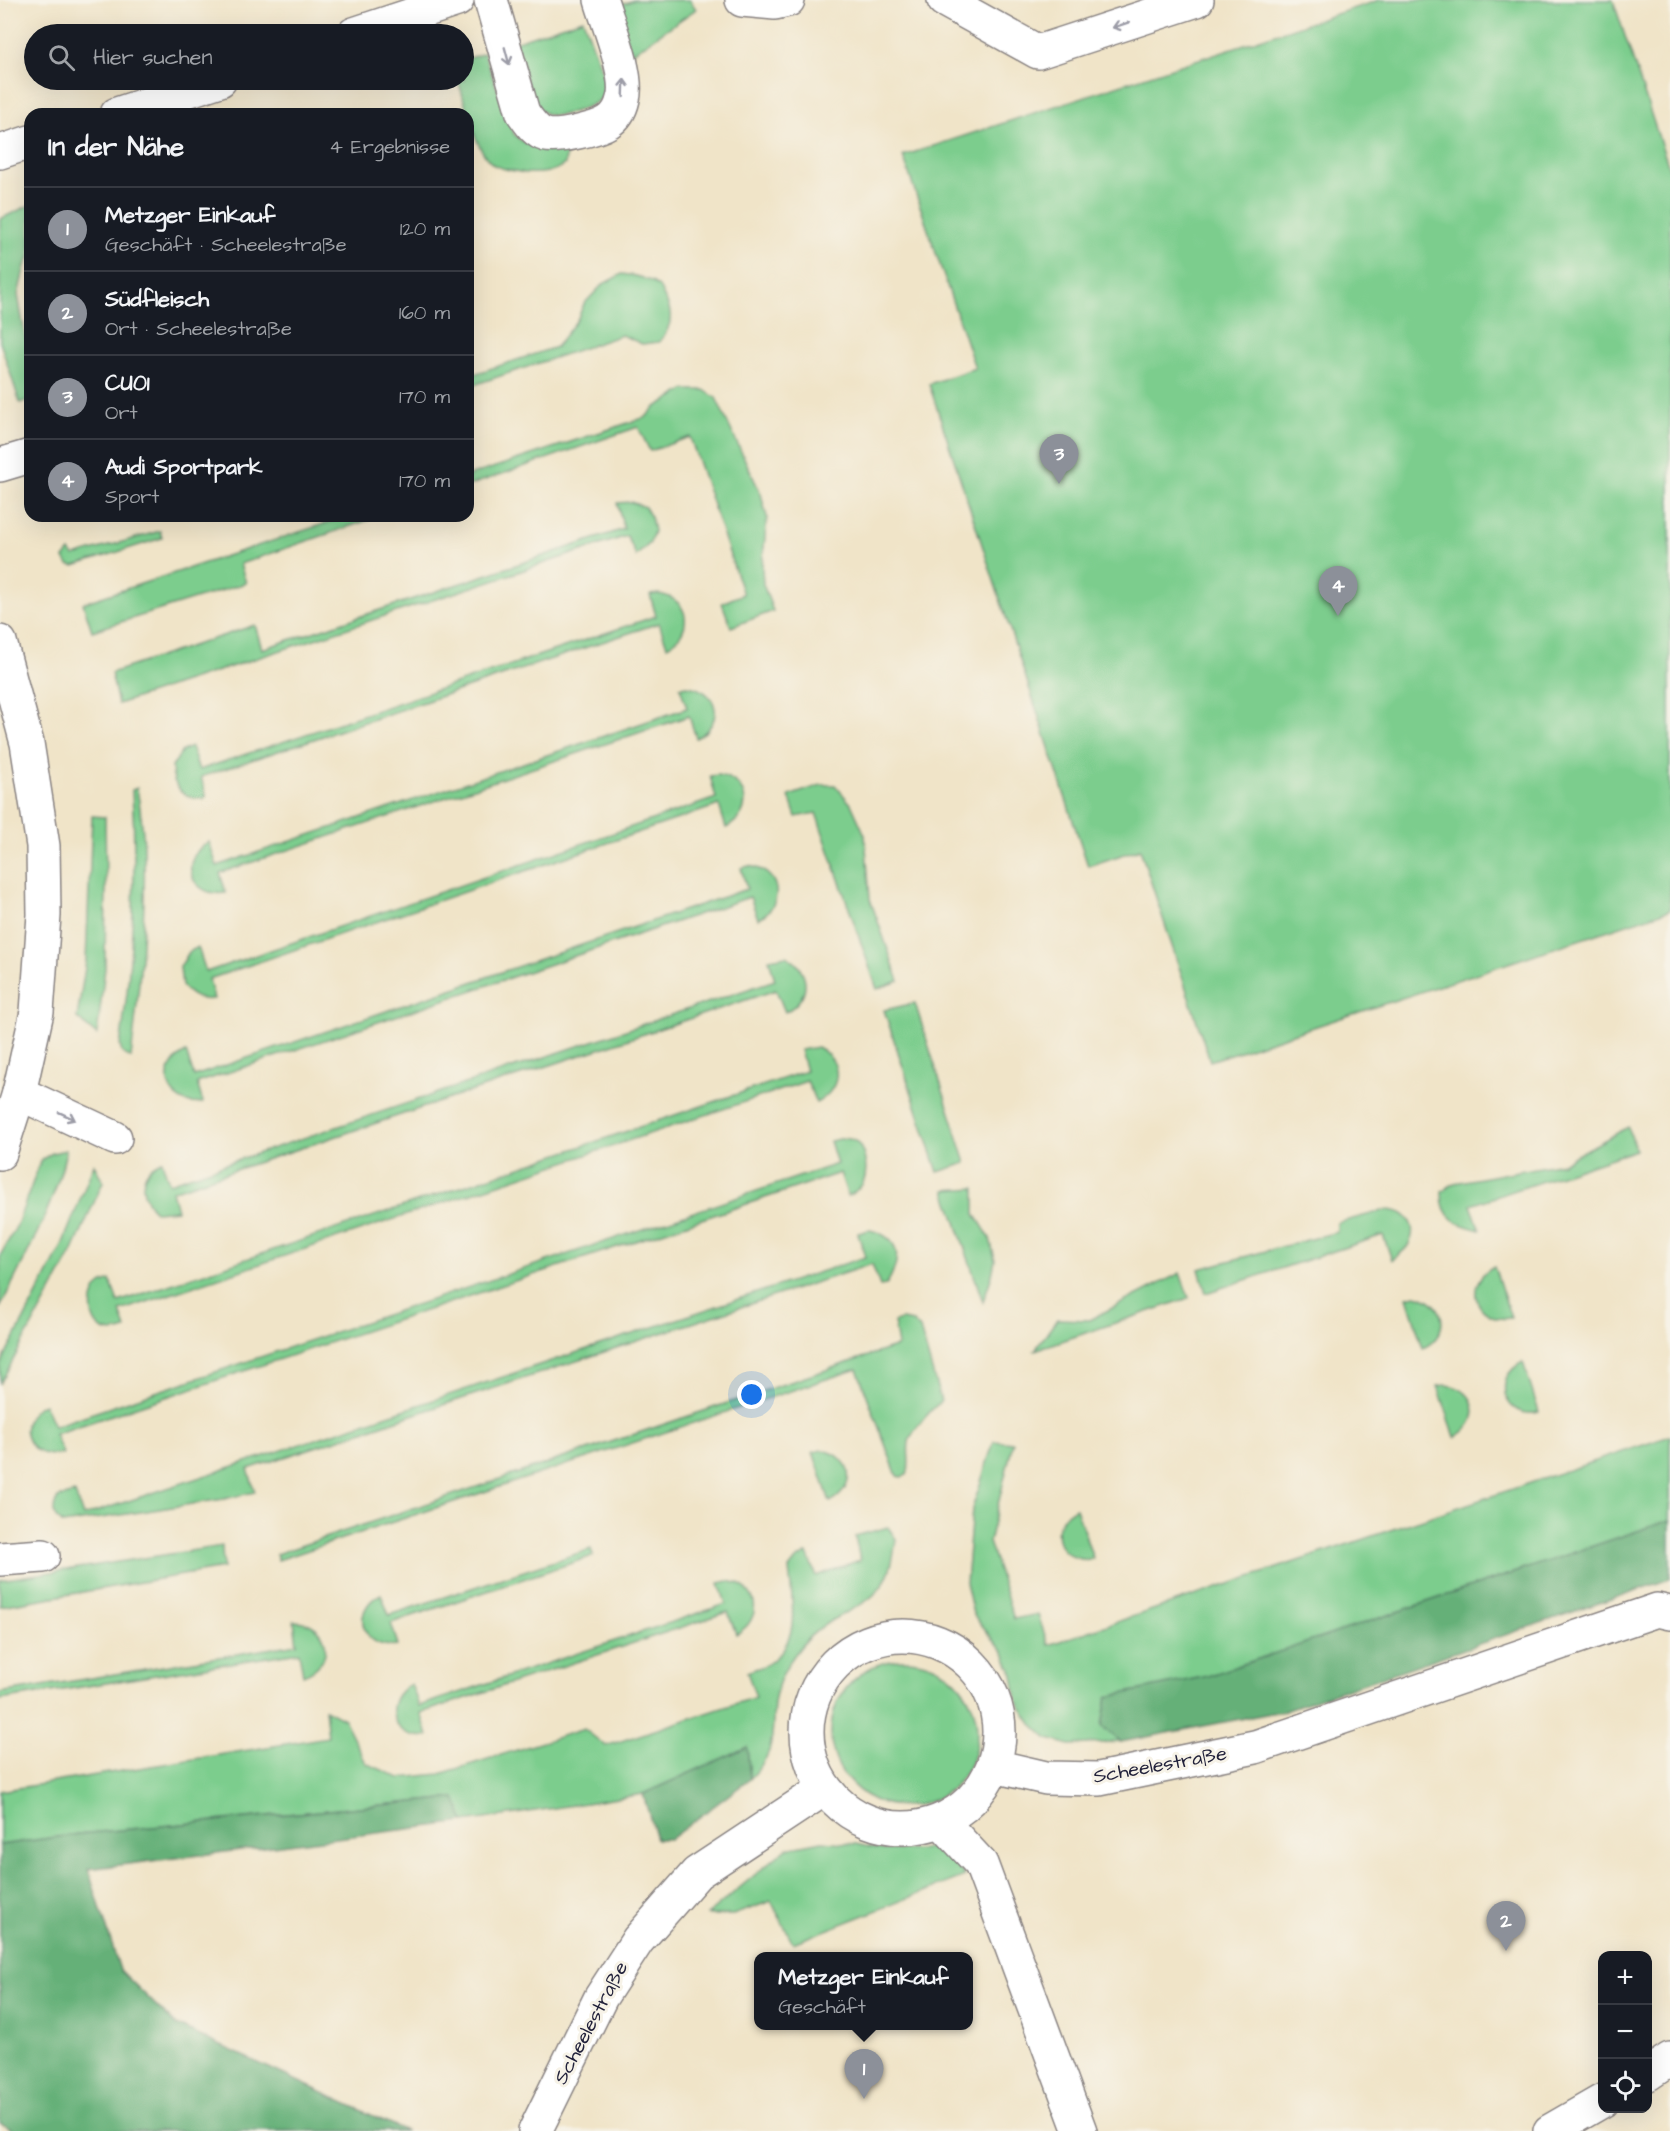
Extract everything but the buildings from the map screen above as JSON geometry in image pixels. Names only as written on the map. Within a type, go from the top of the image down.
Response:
[{"type":"street","points":[[384,24],[457,0]]},
{"type":"street","points":[[491,0],[523,112],[531,125],[544,134],[562,136],[608,122],[619,112],[624,97],[624,79],[601,0]]},
{"type":"street","points":[[742,0],[775,3],[788,0]]},
{"type":"street","points":[[944,0],[1038,52],[1197,0]]},
{"type":"street","points":[[135,108],[190,90]]},
{"type":"street","points":[[0,152],[24,144]]},
{"type":"street","points":[[0,465],[24,458]]},
{"type":"street","points":[[0,642],[27,743],[43,857],[44,915],[37,1012],[19,1093],[0,1153]]},
{"type":"street","points":[[19,1093],[115,1138]]},
{"type":"street","points":[[0,1559],[43,1556]]},
{"type":"street","name":"Scheelestraße","points":[[994,1766],[1046,1778],[1099,1779],[1255,1747],[1657,1610],[1670,1613]]},
{"type":"street","points":[[891,1636],[924,1638],[955,1650],[979,1673],[995,1701],[1000,1734],[994,1766],[976,1796],[964,1808],[941,1821],[909,1829],[877,1825],[847,1812],[824,1789],[810,1759],[807,1726],[814,1693],[833,1666],[859,1646],[891,1636]]},
{"type":"street","name":"Scheelestraße","points":[[535,2131],[601,1997],[638,1940],[697,1874],[824,1789]]},
{"type":"street","points":[[941,1821],[981,1864],[1080,2131]]},
{"type":"street","points":[[1652,2071],[1670,2059]]},
{"type":"street","points":[[1550,2131],[1598,2103]]},
{"type":"green space","points":[[634,0],[690,0],[696,9],[632,53],[621,26],[622,4]]},
{"type":"green space","points":[[1379,0],[1613,0],[1670,171],[1670,910],[1210,1061],[1140,849],[1088,866],[929,384],[975,368],[903,156]]},
{"type":"green space","points":[[583,19],[606,82],[605,94],[600,100],[579,110],[563,115],[548,114],[534,105],[514,42]]},
{"type":"green space","points":[[484,53],[514,134],[525,143],[532,145],[567,147],[565,164],[547,172],[526,173],[498,167],[487,159],[474,132],[474,108],[466,108],[461,90],[474,90],[474,56]]},
{"type":"green space","points":[[24,208],[24,270],[18,295],[24,330],[24,401],[20,403],[0,342],[0,219]]},
{"type":"green space","points":[[622,274],[645,279],[658,286],[670,310],[669,327],[659,342],[642,344],[622,335],[474,385],[474,374],[556,347],[577,320],[584,304],[603,284]]},
{"type":"green space","points":[[684,390],[704,390],[716,398],[761,494],[767,517],[762,567],[763,584],[773,611],[731,627],[722,603],[743,594],[690,437],[650,451],[638,427],[474,484],[474,474],[646,417],[654,408]]},
{"type":"green space","points":[[631,502],[645,507],[651,517],[654,531],[650,543],[636,556],[627,536],[118,704],[111,673],[255,625],[262,649],[624,529],[617,503]]},
{"type":"green space","points":[[330,522],[362,522],[240,564],[246,583],[92,631],[83,603]]},
{"type":"green space","points":[[160,531],[162,538],[74,566],[68,565],[64,558],[70,551],[74,556]]},
{"type":"green space","points":[[658,594],[677,602],[685,616],[682,633],[667,646],[659,623],[201,777],[207,798],[186,795],[181,792],[174,781],[172,767],[182,751],[191,747],[199,770],[656,616],[650,595]]},
{"type":"green space","points":[[688,686],[707,694],[715,708],[715,716],[711,724],[696,738],[689,716],[220,873],[226,893],[204,890],[196,884],[192,876],[193,858],[199,849],[209,842],[217,866],[687,708],[680,687]]},
{"type":"green space","points":[[718,775],[736,783],[742,790],[744,798],[741,814],[726,828],[719,805],[209,979],[214,999],[196,997],[182,986],[180,967],[189,952],[198,947],[206,972],[716,798],[710,776]]},
{"type":"green space","points":[[821,785],[835,785],[851,804],[865,835],[870,899],[899,981],[877,989],[816,813],[796,817],[789,796]]},
{"type":"green space","points":[[137,788],[144,844],[144,904],[131,1058],[122,1053],[120,1046],[133,919],[132,790]]},
{"type":"green space","points":[[92,816],[105,817],[105,968],[97,1035],[77,1018],[86,961]]},
{"type":"green space","points":[[749,866],[768,874],[776,889],[773,905],[758,919],[750,897],[197,1083],[203,1103],[181,1100],[173,1094],[169,1086],[170,1068],[176,1059],[186,1052],[194,1076],[747,889],[741,868]]},
{"type":"green space","points":[[786,956],[800,969],[805,984],[800,1000],[785,1012],[776,990],[172,1191],[177,1210],[156,1212],[146,1199],[143,1184],[145,1177],[154,1165],[162,1161],[169,1183],[775,980],[769,959]]},
{"type":"green space","points":[[915,1003],[966,1163],[938,1172],[884,1010]]},
{"type":"green space","points":[[817,1047],[832,1060],[836,1075],[831,1090],[816,1103],[807,1081],[120,1311],[126,1329],[107,1331],[96,1323],[93,1317],[93,1295],[101,1284],[110,1280],[118,1302],[806,1071],[800,1050]]},
{"type":"green space","points":[[1628,1127],[1636,1150],[1471,1205],[1480,1230],[1458,1223],[1444,1209],[1442,1192],[1454,1183],[1562,1163]]},
{"type":"green space","points":[[849,1139],[859,1146],[866,1171],[859,1189],[848,1196],[840,1173],[55,1434],[63,1454],[50,1455],[39,1452],[27,1438],[25,1429],[28,1419],[44,1404],[54,1426],[837,1164],[830,1141]]},
{"type":"green space","points":[[66,1150],[62,1170],[47,1210],[0,1308],[0,1256],[17,1225],[41,1160],[52,1153]]},
{"type":"green space","points":[[94,1164],[103,1182],[72,1253],[0,1384],[0,1366],[61,1248]]},
{"type":"green space","points":[[975,1188],[975,1214],[990,1238],[995,1260],[983,1302],[945,1190]]},
{"type":"green space","points":[[1386,1210],[1400,1213],[1410,1221],[1412,1227],[1411,1240],[1407,1247],[1392,1260],[1383,1235],[1206,1293],[1199,1269],[1337,1232],[1337,1223]]},
{"type":"green space","points":[[870,1230],[888,1238],[896,1251],[895,1267],[886,1285],[880,1286],[872,1264],[248,1469],[255,1492],[224,1499],[63,1524],[55,1516],[54,1509],[58,1498],[75,1493],[83,1516],[865,1257],[858,1233]]},
{"type":"green space","points":[[1494,1266],[1511,1318],[1499,1318],[1489,1314],[1481,1308],[1477,1300],[1478,1282],[1484,1273]]},
{"type":"green space","points":[[1180,1273],[1189,1298],[1035,1350],[1057,1319],[1089,1320]]},
{"type":"green space","points":[[1415,1295],[1433,1303],[1442,1318],[1438,1335],[1423,1348],[1407,1297]]},
{"type":"green space","points":[[902,1320],[913,1322],[920,1329],[941,1401],[911,1437],[907,1475],[897,1476],[857,1369],[278,1560],[276,1554],[898,1346],[894,1322]]},
{"type":"green space","points":[[1523,1362],[1539,1412],[1527,1413],[1518,1410],[1510,1404],[1506,1396],[1507,1378],[1513,1369]]},
{"type":"green space","points":[[1447,1385],[1465,1393],[1474,1407],[1470,1424],[1455,1437],[1438,1386]]},
{"type":"green space","points":[[1670,1436],[1670,1520],[1208,1676],[1107,1697],[1102,1726],[1121,1742],[1070,1745],[1048,1739],[1032,1724],[1017,1701],[1013,1675],[1004,1653],[973,1614],[966,1583],[972,1509],[994,1441],[1013,1443],[989,1542],[1014,1619],[1038,1614],[1048,1645]]},
{"type":"green space","points":[[822,1450],[840,1458],[846,1465],[848,1473],[845,1489],[830,1502],[813,1452]]},
{"type":"green space","points":[[1076,1508],[1093,1559],[1081,1559],[1071,1555],[1063,1549],[1059,1541],[1057,1532],[1060,1523]]},
{"type":"green space","points":[[1670,1520],[1670,1579],[1282,1711],[1121,1742],[1102,1726],[1107,1697],[1208,1676]]},
{"type":"green space","points":[[888,1527],[896,1539],[892,1564],[884,1582],[870,1599],[815,1632],[791,1659],[777,1690],[769,1752],[750,1779],[747,1747],[643,1794],[465,1822],[454,1798],[79,1834],[0,1845],[0,1791],[328,1737],[325,1709],[344,1719],[366,1763],[400,1778],[440,1774],[584,1729],[606,1746],[756,1697],[747,1672],[767,1664],[779,1654],[791,1632],[793,1607],[789,1569],[796,1560],[807,1553],[816,1576],[860,1560],[855,1536]]},
{"type":"green space","points":[[222,1546],[223,1568],[0,1606],[0,1580]]},
{"type":"green space","points":[[591,1549],[593,1556],[391,1623],[398,1645],[376,1642],[368,1636],[364,1628],[365,1610],[371,1601],[381,1594],[389,1615]]},
{"type":"green space","points":[[728,1581],[746,1589],[752,1596],[754,1604],[751,1620],[736,1634],[728,1612],[421,1713],[428,1736],[416,1736],[406,1732],[398,1726],[394,1718],[395,1700],[401,1691],[411,1684],[419,1706],[726,1604],[719,1583]]},
{"type":"green space","points":[[294,1621],[316,1628],[325,1644],[325,1653],[321,1662],[314,1670],[303,1675],[299,1652],[0,1700],[0,1693],[297,1644]]},
{"type":"green space","points":[[904,1660],[932,1666],[955,1682],[971,1705],[977,1733],[971,1761],[955,1784],[932,1800],[904,1806],[876,1800],[853,1784],[837,1761],[831,1733],[837,1705],[853,1682],[876,1666]]},
{"type":"green space","points":[[747,1747],[750,1779],[670,1839],[656,1839],[643,1794]]},
{"type":"green space","points":[[455,1798],[465,1822],[88,1869],[120,1970],[176,2025],[406,2131],[14,2131],[0,2123],[0,1845],[79,1834]]},
{"type":"green space","points":[[822,1841],[856,1844],[884,1850],[918,1850],[942,1845],[965,1876],[793,1943],[771,1901],[733,1915],[707,1915],[787,1848]]},
{"type":"place","name":"CU01","points":[[1059,484]]},
{"type":"place","name":"Audi Sportpark","points":[[1338,616]]},
{"type":"place","name":"Südfleisch","points":[[1506,1951]]},
{"type":"place","name":"Metzger Einkauf","points":[[864,2099]]}]
